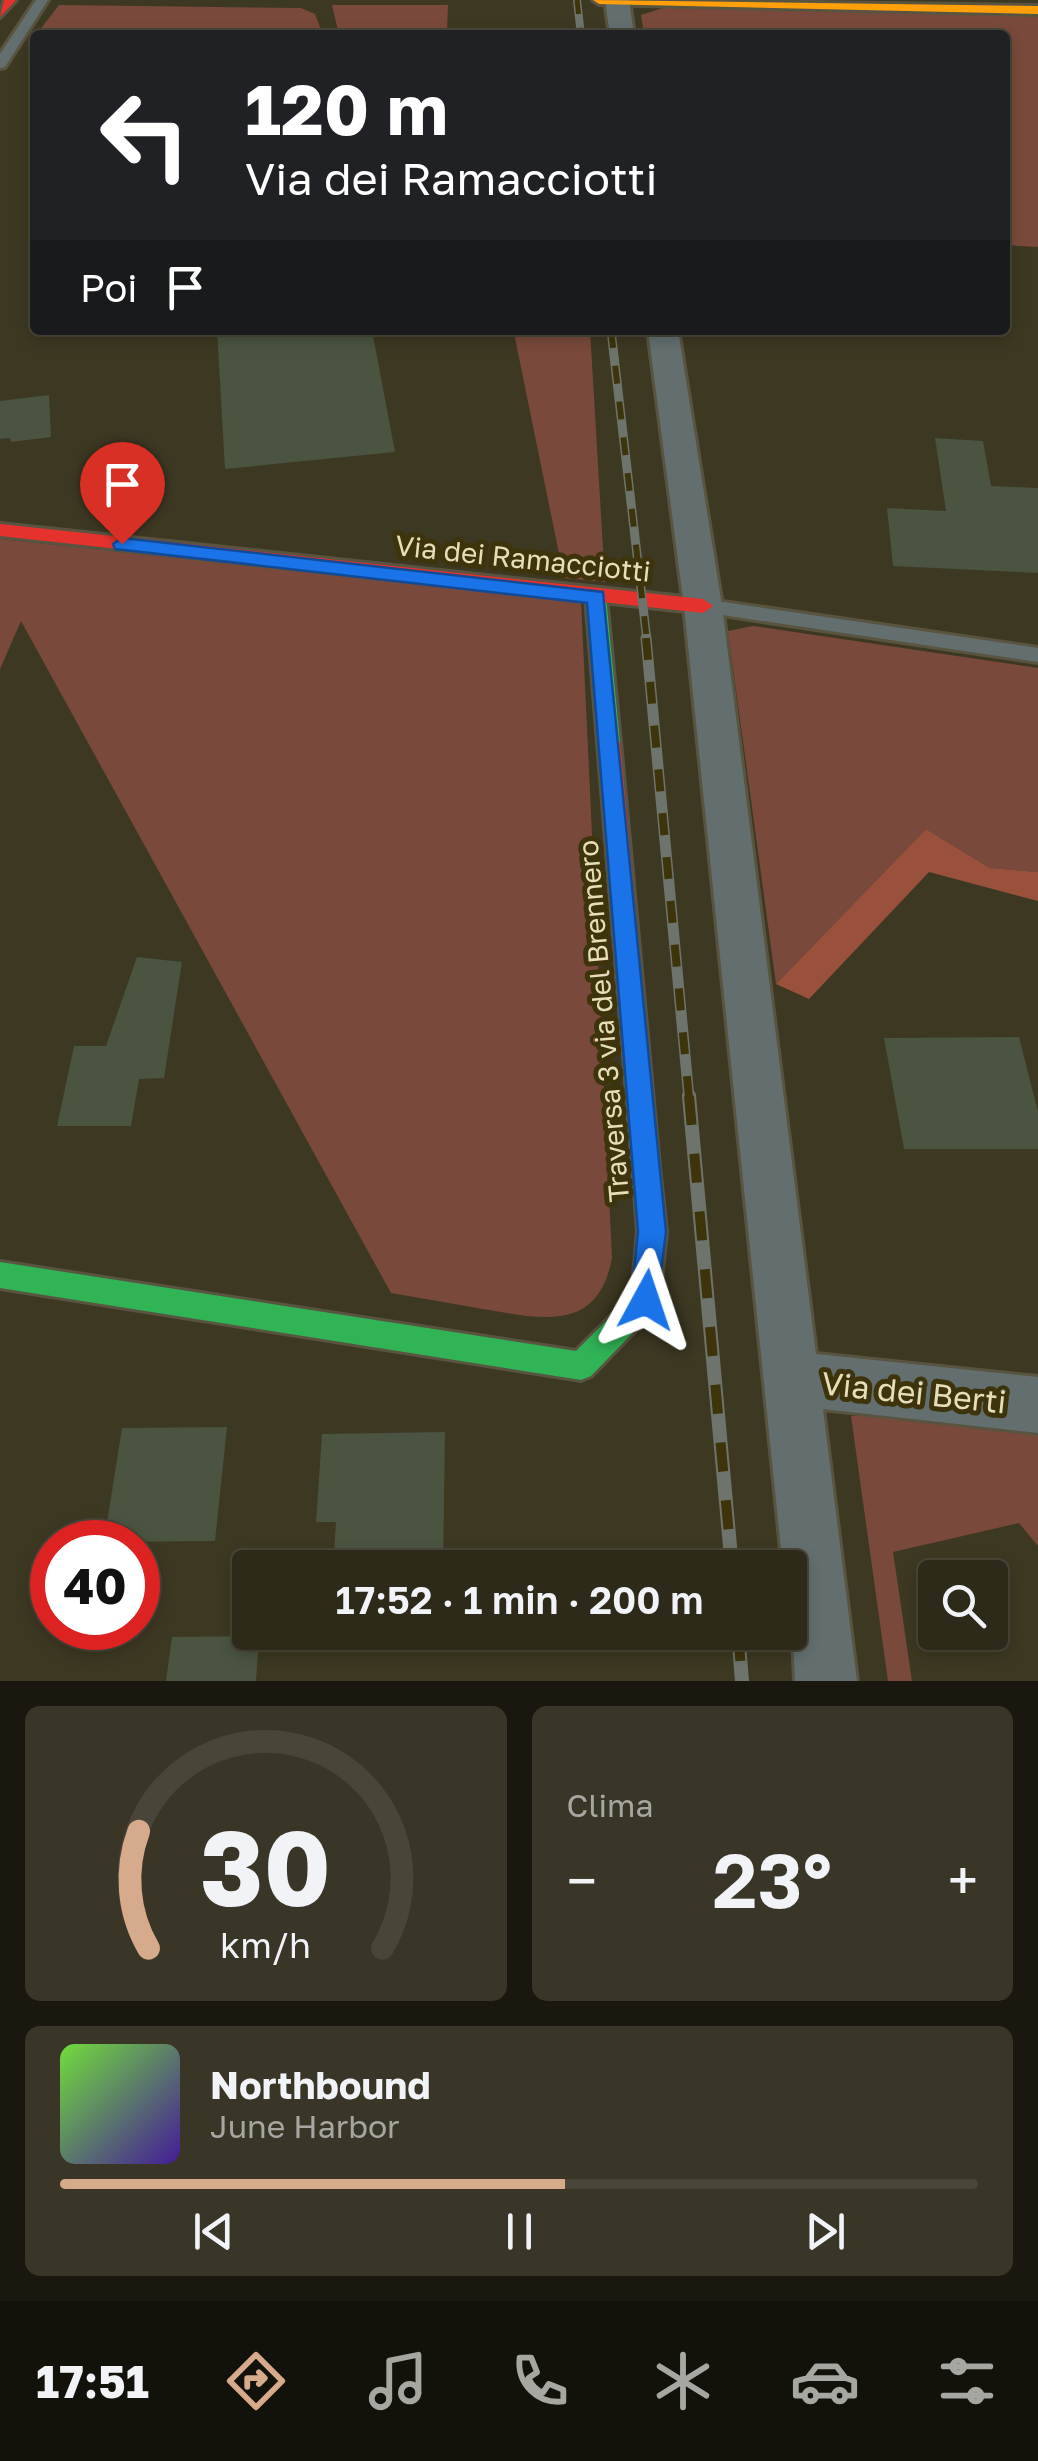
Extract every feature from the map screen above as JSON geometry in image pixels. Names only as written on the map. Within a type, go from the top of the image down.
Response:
[{"type":"street","points":[[0,13],[10,0]]},
{"type":"street","points":[[599,0],[1038,10]]},
{"type":"street","points":[[617,0],[621,30]]},
{"type":"street","points":[[665,335],[703,606],[826,1681]]},
{"type":"street","name":"Via dei Ramacciotti","points":[[0,530],[703,606]]},
{"type":"street","name":"Traversa 3 via del Brennero","points":[[0,1275],[581,1366],[646,1300],[652,1232],[596,597]]},
{"type":"street","name":"Via dei Berti","points":[[791,1378],[1038,1405]]},
{"type":"lane","points":[[0,64],[42,0]]},
{"type":"lane","name":"Via dei Ramacciotti","points":[[703,606],[1038,654]]},
{"type":"shaded area","points":[[59,5],[301,8],[315,14],[321,30],[40,30]]},
{"type":"shaded area","points":[[332,5],[448,5],[447,30],[338,30]]},
{"type":"shaded area","points":[[666,7],[1038,14],[1038,247],[1010,245],[1010,30],[643,30],[641,15]]},
{"type":"shaded area","points":[[514,335],[590,335],[605,582],[564,578]]},
{"type":"shaded area","points":[[0,539],[581,601],[612,1258],[605,1282],[581,1310],[546,1317],[526,1316],[391,1293],[21,621],[0,669]]},
{"type":"shaded area","points":[[753,626],[1038,668],[1038,872],[990,868],[926,829],[776,984],[728,631]]},
{"type":"shaded area","points":[[926,829],[990,868],[1038,872],[1038,901],[929,872],[809,999],[776,984]]},
{"type":"shaded area","points":[[902,1411],[1038,1423],[1038,1546],[1019,1523],[893,1552],[912,1681],[888,1681],[851,1416]]},
{"type":"building","points":[[217,335],[373,335],[395,452],[225,469]]},
{"type":"building","points":[[49,395],[51,437],[11,442],[10,438],[0,439],[0,401]]},
{"type":"building","points":[[935,438],[983,441],[991,486],[1038,488],[1038,573],[893,566],[887,508],[946,511]]},
{"type":"building","points":[[137,957],[182,962],[164,1078],[139,1079],[131,1126],[57,1126],[74,1046],[106,1046]]},
{"type":"building","points":[[1019,1037],[1038,1112],[1038,1149],[904,1149],[884,1038]]},
{"type":"building","points":[[227,1427],[215,1541],[160,1541],[160,1520],[107,1520],[122,1428]]},
{"type":"building","points":[[445,1432],[443,1550],[334,1550],[336,1522],[316,1522],[322,1434]]},
{"type":"building","points":[[232,1636],[232,1650],[258,1650],[256,1681],[166,1681],[172,1637]]},
{"type":"railway","points":[[577,0],[580,30]]},
{"type":"railway","points":[[612,335],[647,641]]},
{"type":"railway","points":[[646,638],[689,1098]]},
{"type":"railway","points":[[689,1096],[730,1550]]},
{"type":"railway","points":[[739,1650],[742,1681]]},
{"type":"traffic: fast","points":[[596,597],[609,742]]},
{"type":"traffic: fast","points":[[0,1275],[581,1366],[645,1301],[652,1232],[646,1167]]},
{"type":"traffic: slow","points":[[599,0],[1038,10]]},
{"type":"traffic: jam","points":[[0,13],[10,0]]},
{"type":"traffic: jam","points":[[0,530],[703,606]]},
{"type":"traffic: jam","points":[[609,742],[646,1167]]},
{"type":"route","points":[[122,544],[596,597],[652,1232],[646,1300]]}]
